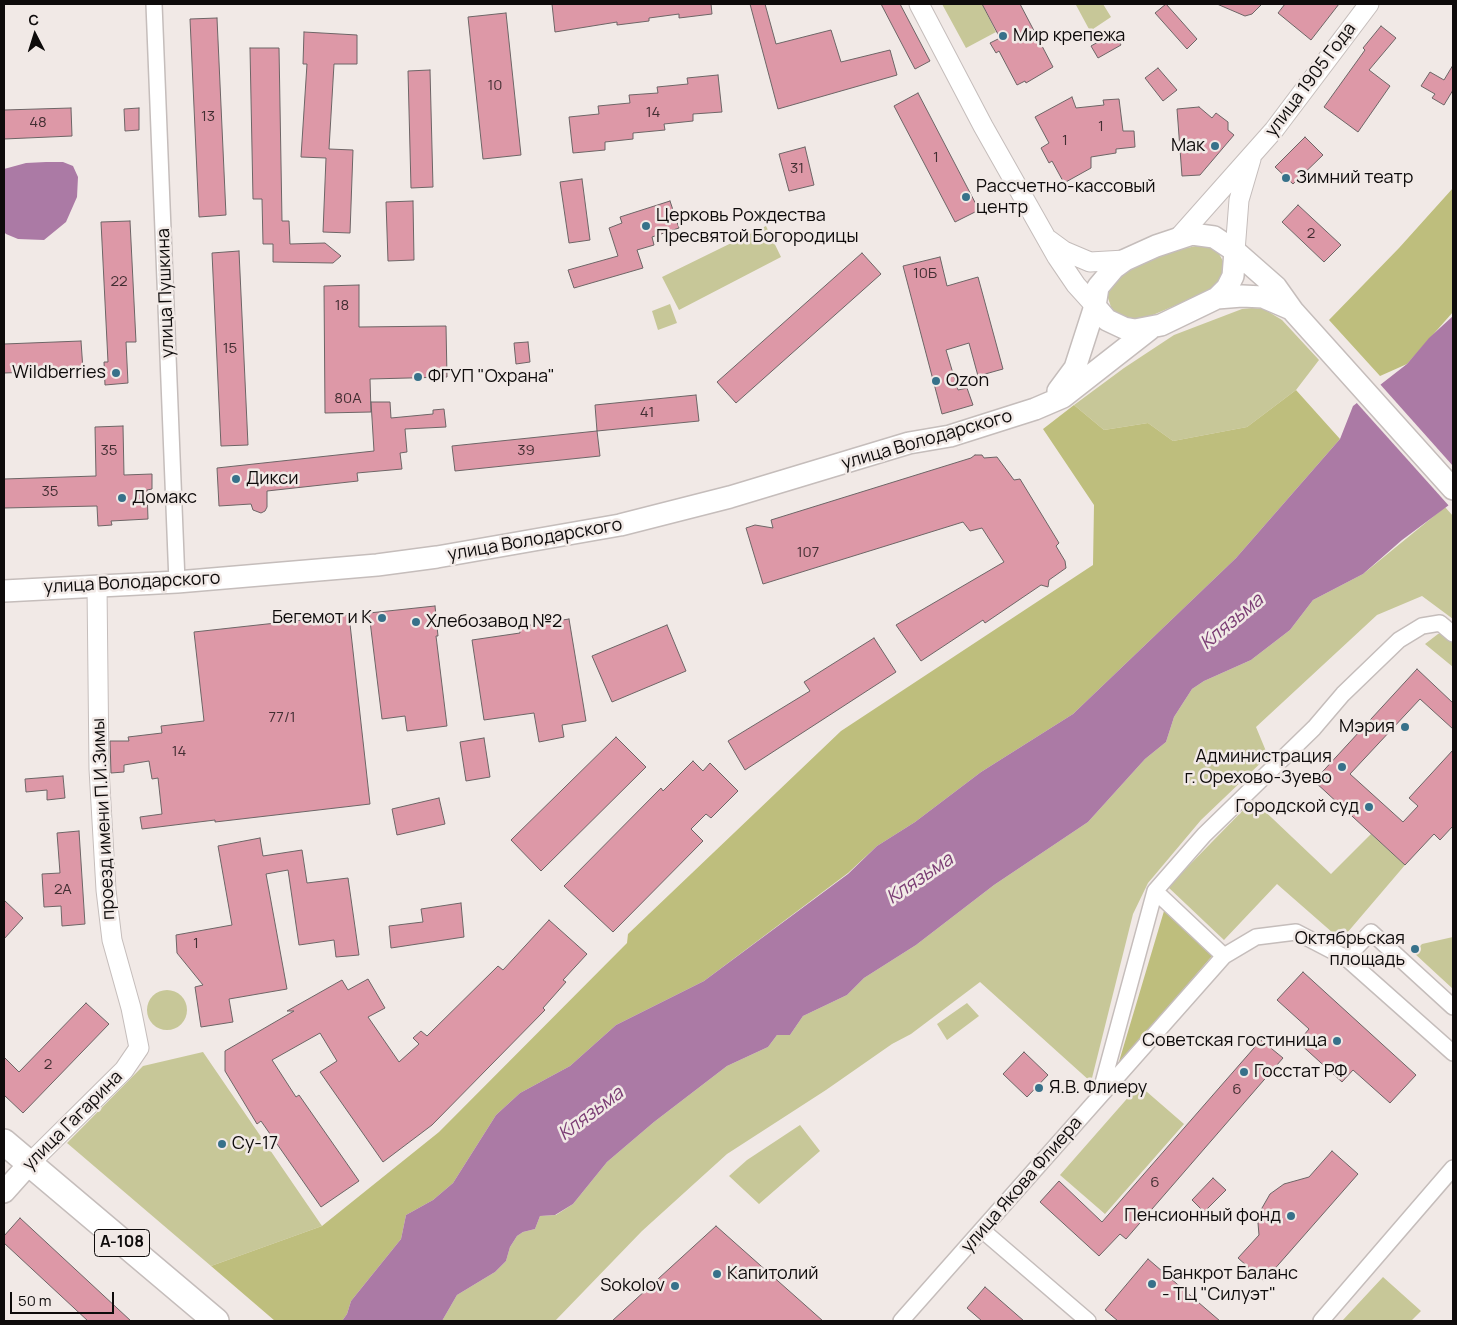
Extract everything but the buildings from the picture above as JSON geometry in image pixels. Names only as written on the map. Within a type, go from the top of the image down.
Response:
[{"type":"highway","name":"А-108","points":[[4,1142],[216,1321]]},
{"type":"main road","points":[[1049,402],[1075,368],[1095,306],[1098,287],[1108,273],[1125,260],[1180,236],[1206,234],[1222,241],[1265,276],[1293,311],[1453,489]]},
{"type":"main road","points":[[1095,306],[1114,325],[1134,330],[1150,328],[1175,319],[1217,298],[1227,288],[1233,276],[1235,251]]},
{"type":"main road","points":[[1217,298],[1263,297],[1293,311]]},
{"type":"main road","name":"улица Володарского","points":[[4,591],[177,582],[377,565],[620,526],[730,497],[909,443],[950,436],[1035,409],[1062,397],[1150,328]]},
{"type":"main road","name":"улица Гагарина","points":[[4,1192],[29,1164]]},
{"type":"street","name":"улица Пушкина","points":[[154,4],[177,582]]},
{"type":"street","points":[[918,4],[983,126],[1065,271],[1095,306]]},
{"type":"street","name":"улица 1905 Года","points":[[1180,236],[1252,156],[1368,4]]},
{"type":"street","points":[[1235,251],[1241,191],[1252,156]]},
{"type":"street","points":[[1048,240],[1064,251],[1090,262],[1125,260]]},
{"type":"street","name":"проезд имени П.И.Зимы","points":[[97,586],[99,769],[106,890],[112,940],[131,1008],[139,1048]]},
{"type":"street","points":[[1224,956],[1155,891],[1204,835],[1314,728],[1343,694],[1399,640],[1422,626],[1440,623],[1450,631]]},
{"type":"street","name":"улица Якова Флиера","points":[[901,1321],[1100,1098],[1155,891]]},
{"type":"street","points":[[1100,1098],[1224,956],[1256,937],[1296,932],[1346,958],[1453,1053]]},
{"type":"street","points":[[1346,958],[1371,932],[1453,1006]]},
{"type":"street","name":"улица Гагарина","points":[[29,1164],[124,1070],[139,1048]]},
{"type":"street","points":[[1321,1321],[1453,1168]]},
{"type":"street","points":[[982,1230],[1088,1321]]},
{"type":"green space","points":[[942,4],[982,4],[996,32],[966,48]]},
{"type":"green space","points":[[1103,4],[1111,17],[1090,31],[1076,5]]},
{"type":"green space","points":[[766,226],[781,257],[679,310],[662,277]]},
{"type":"green space","points":[[1200,245],[1211,246],[1217,250],[1224,263],[1224,279],[1207,292],[1141,320],[1130,321],[1112,310],[1107,295],[1109,288],[1123,273],[1169,252]]},
{"type":"green space","points":[[670,304],[677,323],[658,330],[652,311]]},
{"type":"green space","points":[[1242,309],[1264,309],[1282,320],[1319,360],[1296,390],[1247,427],[1173,441],[1148,423],[1104,430],[1074,405],[1124,368],[1174,335]]},
{"type":"green space","points":[[1445,507],[1453,516],[1453,619],[1422,596],[1377,615],[1256,727],[1268,756],[1201,820],[1148,883],[1133,914],[1091,1082],[980,982],[911,1034],[892,1044],[826,1090],[727,1154],[642,1231],[555,1321],[442,1321],[457,1295],[495,1272],[506,1261],[510,1247],[517,1236],[523,1232],[535,1229],[540,1216],[556,1215],[573,1204],[607,1162],[654,1122],[727,1066],[768,1047],[777,1035],[790,1035],[803,1016],[847,995],[864,978],[916,945],[994,885],[1088,822],[1145,759],[1166,742],[1174,717],[1192,689],[1204,681],[1251,660],[1290,630],[1313,600],[1363,574]]},
{"type":"green space","points":[[1438,634],[1442,634],[1453,642],[1453,667],[1425,644]]},
{"type":"green space","points":[[1253,800],[1331,874],[1371,834],[1405,865],[1341,940],[1277,884],[1224,940],[1168,887]]},
{"type":"green space","points":[[1453,937],[1453,989],[1414,953],[1422,944]]},
{"type":"green space","points":[[171,990],[178,993],[184,999],[187,1010],[186,1018],[178,1027],[171,1030],[163,1030],[156,1027],[148,1018],[147,1006],[150,999],[159,991]]},
{"type":"green space","points":[[967,1003],[979,1016],[947,1040],[937,1024]]},
{"type":"green space","points":[[203,1052],[322,1226],[211,1266],[67,1143],[143,1066]]},
{"type":"green space","points":[[1139,1085],[1184,1124],[1105,1214],[1060,1175]]},
{"type":"green space","points":[[800,1125],[820,1151],[759,1204],[729,1176],[747,1160]]},
{"type":"green space","points":[[1383,1277],[1421,1311],[1411,1321],[1342,1321]]},
{"type":"shaded area","points":[[1453,188],[1453,312],[1407,364],[1380,376],[1329,320],[1399,248]]},
{"type":"shaded area","points":[[1296,390],[1340,439],[1236,558],[1073,714],[981,772],[915,822],[877,846],[848,873],[704,981],[616,1025],[570,1066],[520,1093],[496,1115],[453,1183],[433,1200],[406,1215],[401,1239],[351,1301],[347,1314],[342,1321],[275,1321],[211,1266],[322,1226],[439,1132],[627,943],[628,934],[841,731],[1093,565],[1094,505],[1043,429],[1074,405],[1104,430],[1148,423],[1173,441],[1247,427]]},
{"type":"shaded area","points":[[1164,911],[1212,956],[1118,1065]]},
{"type":"water","points":[[63,162],[73,166],[78,177],[77,197],[66,222],[44,240],[18,239],[6,234],[4,232],[4,169],[26,163]]},
{"type":"water","name":"Клязьма","points":[[1453,316],[1453,502],[1402,540],[1363,574],[1313,600],[1290,630],[1251,660],[1204,681],[1192,689],[1174,717],[1166,742],[1145,759],[1088,822],[994,885],[916,945],[864,978],[847,995],[803,1016],[790,1035],[777,1035],[768,1047],[727,1066],[654,1122],[607,1162],[573,1204],[555,1215],[540,1216],[535,1229],[523,1232],[517,1236],[510,1247],[506,1261],[495,1272],[457,1295],[442,1321],[342,1321],[347,1314],[351,1301],[401,1239],[406,1215],[433,1200],[453,1183],[496,1115],[520,1093],[570,1066],[616,1025],[704,981],[848,874],[877,846],[915,822],[981,772],[1073,714],[1236,558],[1340,439],[1353,406],[1407,364],[1429,338]]},
{"type":"pier","points":[[1379,383],[1453,466],[1453,505],[1450,507],[1355,401]]},
{"type":"place","name":"Мир крепежа","points":[[1003,36]]},
{"type":"place","name":"Мак","points":[[1215,146]]},
{"type":"place","name":"Зимний театр","points":[[1286,178]]},
{"type":"place","name":"Рассчетно-кассовый центр","points":[[966,197]]},
{"type":"place","name":"Церковь Рождества Пресвятой Богородицы","points":[[646,226]]},
{"type":"place","name":"Wildberries","points":[[116,373]]},
{"type":"place","name":"ФГУП \"Охрана\"","points":[[418,377]]},
{"type":"place","name":"Ozon","points":[[936,381]]},
{"type":"place","name":"Дикси","points":[[236,479]]},
{"type":"place","name":"Домакс","points":[[122,498]]},
{"type":"place","name":"Бегемот и К","points":[[382,618]]},
{"type":"place","name":"Хлебозавод №2","points":[[416,622]]},
{"type":"place","name":"Мэрия","points":[[1405,727]]},
{"type":"place","name":"Администрация г. Орехово-Зуево","points":[[1342,767]]},
{"type":"place","name":"Городской суд","points":[[1369,807]]},
{"type":"place","name":"Октябрьская площадь","points":[[1415,949]]},
{"type":"place","name":"Советская гостиница","points":[[1337,1041]]},
{"type":"place","name":"Госстат РФ","points":[[1244,1072]]},
{"type":"place","name":"Я.В. Флиеру","points":[[1039,1088]]},
{"type":"place","name":"Су-17","points":[[222,1144]]},
{"type":"place","name":"Пенсионный фонд","points":[[1291,1216]]},
{"type":"place","name":"Капитолий","points":[[717,1274]]},
{"type":"place","name":"Банкрот Баланс - ТЦ \"Силуэт\"","points":[[1152,1284]]},
{"type":"place","name":"Sokolov","points":[[675,1286]]}]
